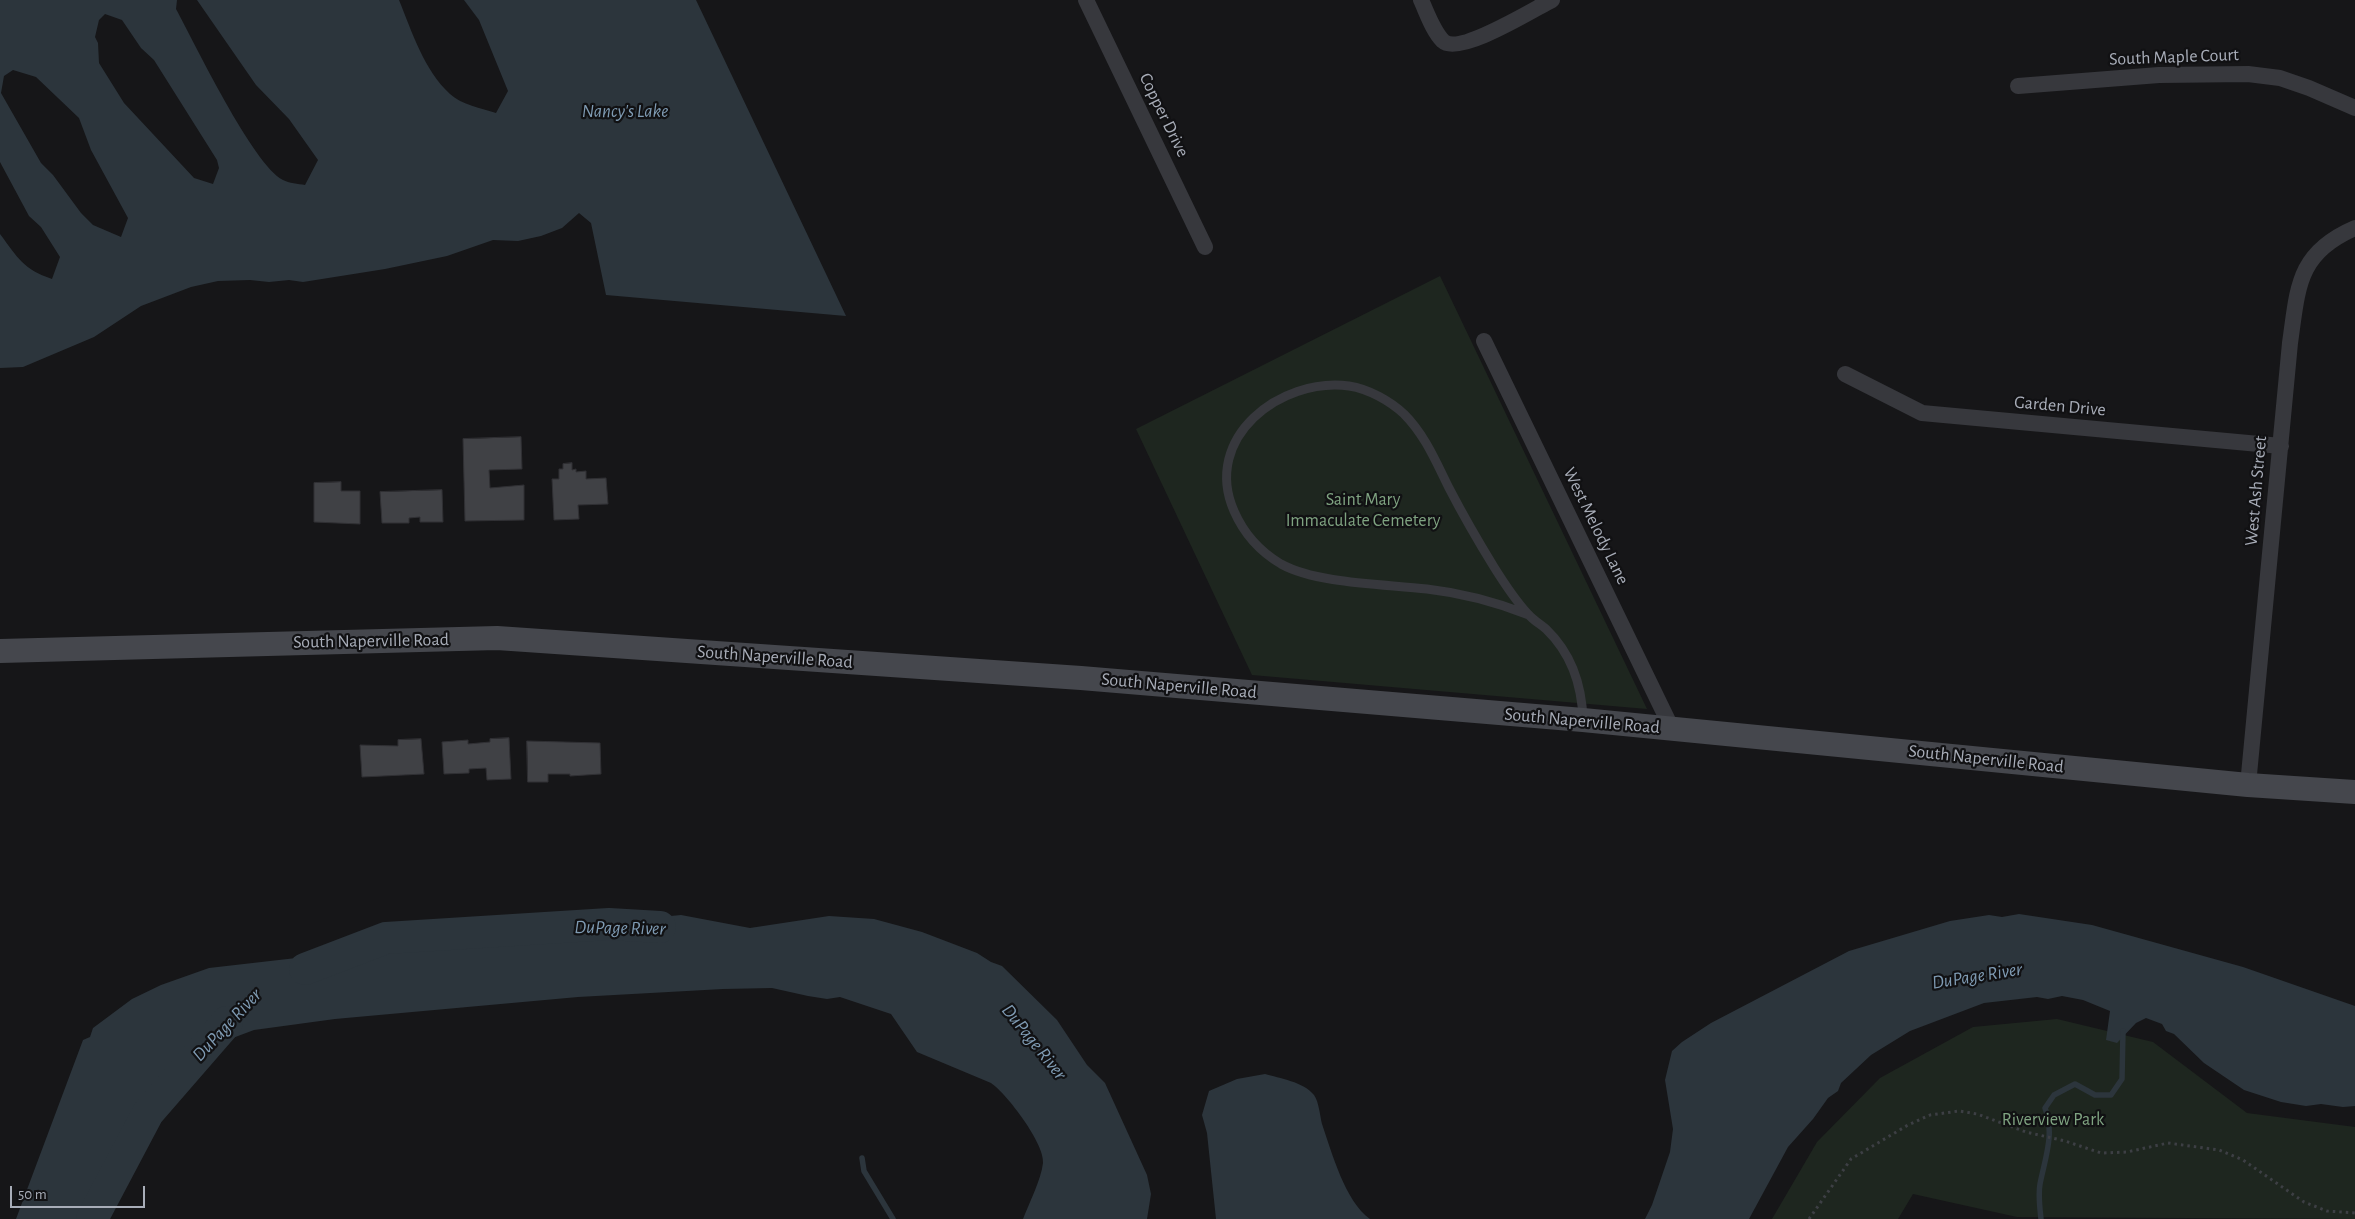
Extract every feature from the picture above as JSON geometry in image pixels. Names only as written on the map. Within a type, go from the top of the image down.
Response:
[{"type":"main road","name":"South Naperville Road","points":[[0,651],[497,638],[1034,674],[1584,720],[2248,785],[2355,792]]},
{"type":"street","name":"Copper Drive","points":[[1086,0],[1205,247]]},
{"type":"street","points":[[1421,0],[1437,33],[1444,42],[1454,45],[1477,39],[1552,0]]},
{"type":"street","name":"South Maple Court","points":[[2018,86],[2159,75],[2248,74],[2280,78],[2355,108]]},
{"type":"street","name":"West Ash Street","points":[[2248,785],[2290,343],[2299,284],[2315,255],[2339,235],[2355,228]]},
{"type":"street","name":"West Melody Lane","points":[[1484,341],[1672,729]]},
{"type":"street","name":"Garden Drive","points":[[1845,374],[1922,413],[2281,446]]},
{"type":"lane","points":[[1529,615],[1501,604],[1457,593],[1309,574],[1283,565],[1269,556],[1253,542],[1240,525],[1231,505],[1227,488],[1225,468],[1231,450],[1245,424],[1274,403],[1314,388],[1349,386],[1376,395],[1404,414],[1419,432],[1479,543],[1504,583],[1529,615],[1548,631],[1572,666],[1580,690],[1584,720]]},
{"type":"path","points":[[1809,1219],[1850,1160],[1883,1139],[1930,1115],[1959,1111],[1977,1114],[2026,1132],[2065,1141],[2100,1153],[2127,1152],[2168,1143],[2219,1150],[2243,1160],[2304,1202],[2327,1211],[2355,1213]]},
{"type":"green space","name":"Saint Mary Immaculate Cemetery","points":[[1440,276],[1647,709],[1252,675],[1136,429]]},
{"type":"green space","name":"Riverview Park","points":[[2057,1019],[2153,1042],[2247,1113],[2355,1127],[2355,1219],[2017,1217],[1913,1194],[1898,1219],[1772,1219],[1817,1142],[1880,1078],[1973,1027]]},
{"type":"water","name":"Nancy's Lake","points":[[0,0],[177,0],[176,9],[196,48],[256,152],[271,170],[283,180],[305,185],[318,160],[289,119],[256,85],[197,0],[399,0],[426,62],[441,84],[460,101],[496,113],[508,91],[479,20],[464,0],[696,0],[846,316],[606,295],[591,223],[579,213],[562,228],[541,236],[518,241],[493,240],[447,256],[385,269],[303,282],[289,280],[269,282],[250,280],[218,281],[191,287],[141,306],[94,337],[23,367],[0,368],[0,234],[22,262],[34,271],[52,279],[60,257],[41,227],[29,216],[0,162]],"holes":[[[105,14],[122,20],[141,48],[154,60],[217,160],[219,168],[213,184],[194,178],[124,103],[99,63],[98,43],[95,37],[99,20]],[[13,70],[36,77],[79,118],[91,150],[128,218],[121,237],[93,225],[41,163],[1,93],[4,76]]]},
{"type":"water","points":[[2019,914],[2092,925],[2243,967],[2355,1006],[2355,1106],[2343,1107],[2321,1104],[2306,1106],[2281,1102],[2244,1090],[2204,1063],[2174,1034],[2166,1031],[2162,1024],[2146,1018],[2136,1023],[2117,1043],[2106,1040],[2110,1011],[2083,1000],[2062,996],[2048,999],[2037,997],[1984,1003],[1910,1031],[1871,1055],[1841,1083],[1838,1091],[1828,1098],[1813,1119],[1788,1147],[1749,1219],[1645,1219],[1652,1205],[1670,1152],[1673,1129],[1665,1080],[1672,1051],[1682,1042],[1711,1023],[1849,951],[1950,921],[1989,915],[2002,917]]},
{"type":"water","points":[[681,915],[750,928],[829,916],[874,919],[922,932],[977,953],[991,962],[1002,966],[1057,1020],[1087,1065],[1105,1083],[1147,1175],[1151,1194],[1147,1219],[1023,1219],[1040,1177],[1043,1163],[1042,1155],[1032,1132],[1024,1120],[998,1089],[991,1083],[917,1052],[891,1014],[840,997],[827,999],[772,988],[578,997],[335,1019],[254,1030],[222,1042],[162,1076],[153,1087],[102,1219],[16,1219],[83,1040],[90,1037],[93,1028],[132,999],[161,985],[209,968],[340,953],[353,956],[428,950],[575,933],[640,919]]},
{"type":"water","points":[[1265,1074],[1298,1084],[1314,1095],[1340,1176],[1353,1201],[1370,1219],[1216,1219],[1207,1133],[1202,1115],[1209,1091],[1237,1079]]},
{"type":"building","points":[[521,437],[522,469],[489,470],[490,488],[524,485],[524,520],[465,521],[463,439]]},
{"type":"building","points":[[572,463],[572,470],[576,469],[576,472],[586,471],[586,479],[606,478],[608,504],[578,505],[579,519],[554,520],[552,479],[559,479],[559,469],[563,469],[563,464]]},
{"type":"building","points":[[341,482],[341,491],[360,491],[360,524],[314,522],[314,483]]},
{"type":"building","points":[[442,490],[443,522],[420,522],[420,517],[409,518],[409,523],[382,523],[380,492]]},
{"type":"building","points":[[509,738],[511,779],[487,780],[486,768],[469,769],[469,773],[444,774],[442,742],[468,740],[468,744],[490,742],[490,739]]},
{"type":"building","points":[[421,739],[424,774],[362,777],[360,745],[398,746],[398,740]]},
{"type":"building","points":[[527,741],[600,743],[601,774],[570,776],[570,774],[548,774],[548,782],[528,782]]},
{"type":"waterway","name":"DuPage River","points":[[305,969],[386,938],[609,924],[660,927]]},
{"type":"waterway","name":"DuPage River","points":[[92,1219],[148,1113],[227,1022]]},
{"type":"waterway","points":[[2041,1219],[2039,1188],[2049,1137],[2048,1118],[2045,1108],[2054,1095],[2075,1084],[2095,1095],[2111,1095],[2122,1079],[2123,1031]]},
{"type":"waterway","points":[[862,1158],[864,1171],[893,1219]]}]
